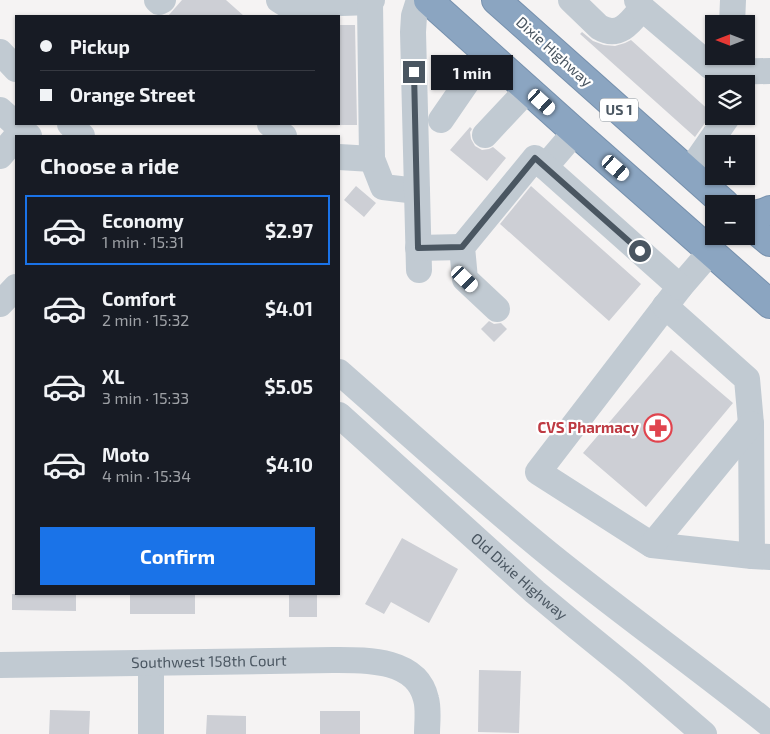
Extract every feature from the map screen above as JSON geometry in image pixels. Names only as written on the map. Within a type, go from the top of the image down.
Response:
[{"type":"highway","points":[[428,0],[770,304]]},
{"type":"highway","name":"Dixie Highway","points":[[496,0],[715,195]]},
{"type":"highway","points":[[755,214],[770,210]]},
{"type":"highway","points":[[755,230],[770,242]]},
{"type":"street","points":[[156,0],[159,2],[163,0]]},
{"type":"street","points":[[418,0],[413,32],[419,259],[462,247],[535,158],[672,297],[747,378],[761,557],[652,545],[538,472],[672,297],[711,251]]},
{"type":"street","points":[[571,0],[599,27],[610,31],[624,29],[636,17],[640,4],[710,66],[720,72],[770,71]]},
{"type":"street","points":[[732,0],[732,15]]},
{"type":"street","points":[[285,7],[371,1],[372,159],[383,187],[417,191]]},
{"type":"street","points":[[0,52],[15,68]]},
{"type":"street","points":[[441,120],[487,53]]},
{"type":"street","points":[[485,135],[528,89]]},
{"type":"street","points":[[0,110],[15,124]]},
{"type":"street","points":[[71,125],[81,135]]},
{"type":"street","points":[[271,125],[283,135]]},
{"type":"street","points":[[689,172],[722,125]]},
{"type":"street","points":[[545,167],[575,132]]},
{"type":"street","points":[[0,156],[15,142]]},
{"type":"street","points":[[340,157],[372,159]]},
{"type":"street","points":[[462,247],[465,279],[497,309]]},
{"type":"street","points":[[0,304],[15,288]]},
{"type":"street","points":[[340,373],[481,497],[552,556],[770,725]]},
{"type":"street","name":"Old Dixie Highway","points":[[340,416],[576,628],[625,666],[704,734]]},
{"type":"street","points":[[652,545],[751,424]]},
{"type":"street","name":"Southwest 158th Court","points":[[0,666],[363,660],[382,662],[397,667],[415,677],[422,687],[426,699],[427,734]]},
{"type":"street","points":[[151,663],[151,734]]},
{"type":"building","points":[[182,0],[226,0],[243,15],[169,15]]},
{"type":"building","points":[[340,25],[355,25],[357,125],[340,125]]},
{"type":"building","points":[[582,32],[593,41],[604,45],[615,46],[631,40],[705,107],[705,123],[695,137],[580,34]]},
{"type":"building","points":[[470,127],[472,129],[470,132],[471,139],[475,146],[482,150],[493,147],[506,158],[487,181],[450,150]]},
{"type":"building","points":[[356,186],[376,203],[364,217],[344,200]]},
{"type":"building","points":[[531,186],[641,284],[609,321],[500,224]]},
{"type":"building","points":[[489,321],[494,324],[501,323],[507,329],[494,342],[481,329]]},
{"type":"building","name":"CVS Pharmacy","points":[[671,350],[733,403],[646,507],[583,453]]},
{"type":"building","points":[[402,538],[458,569],[429,623],[391,602],[384,614],[365,604]]},
{"type":"building","points":[[12,594],[76,595],[76,611],[12,610]]},
{"type":"building","points":[[130,595],[195,595],[195,614],[130,614]]},
{"type":"building","points":[[289,595],[317,595],[317,617],[289,617]]},
{"type":"building","points":[[479,670],[521,671],[519,733],[478,732]]},
{"type":"building","points":[[50,710],[90,711],[89,734],[49,734]]},
{"type":"building","points":[[320,711],[360,711],[360,734],[320,734]]},
{"type":"building","points":[[207,715],[246,716],[246,734],[206,734]]},
{"type":"place","name":"CVS Pharmacy","points":[[658,428]]},
{"type":"route","points":[[414,72],[418,248],[462,247],[535,158],[640,251]]}]
